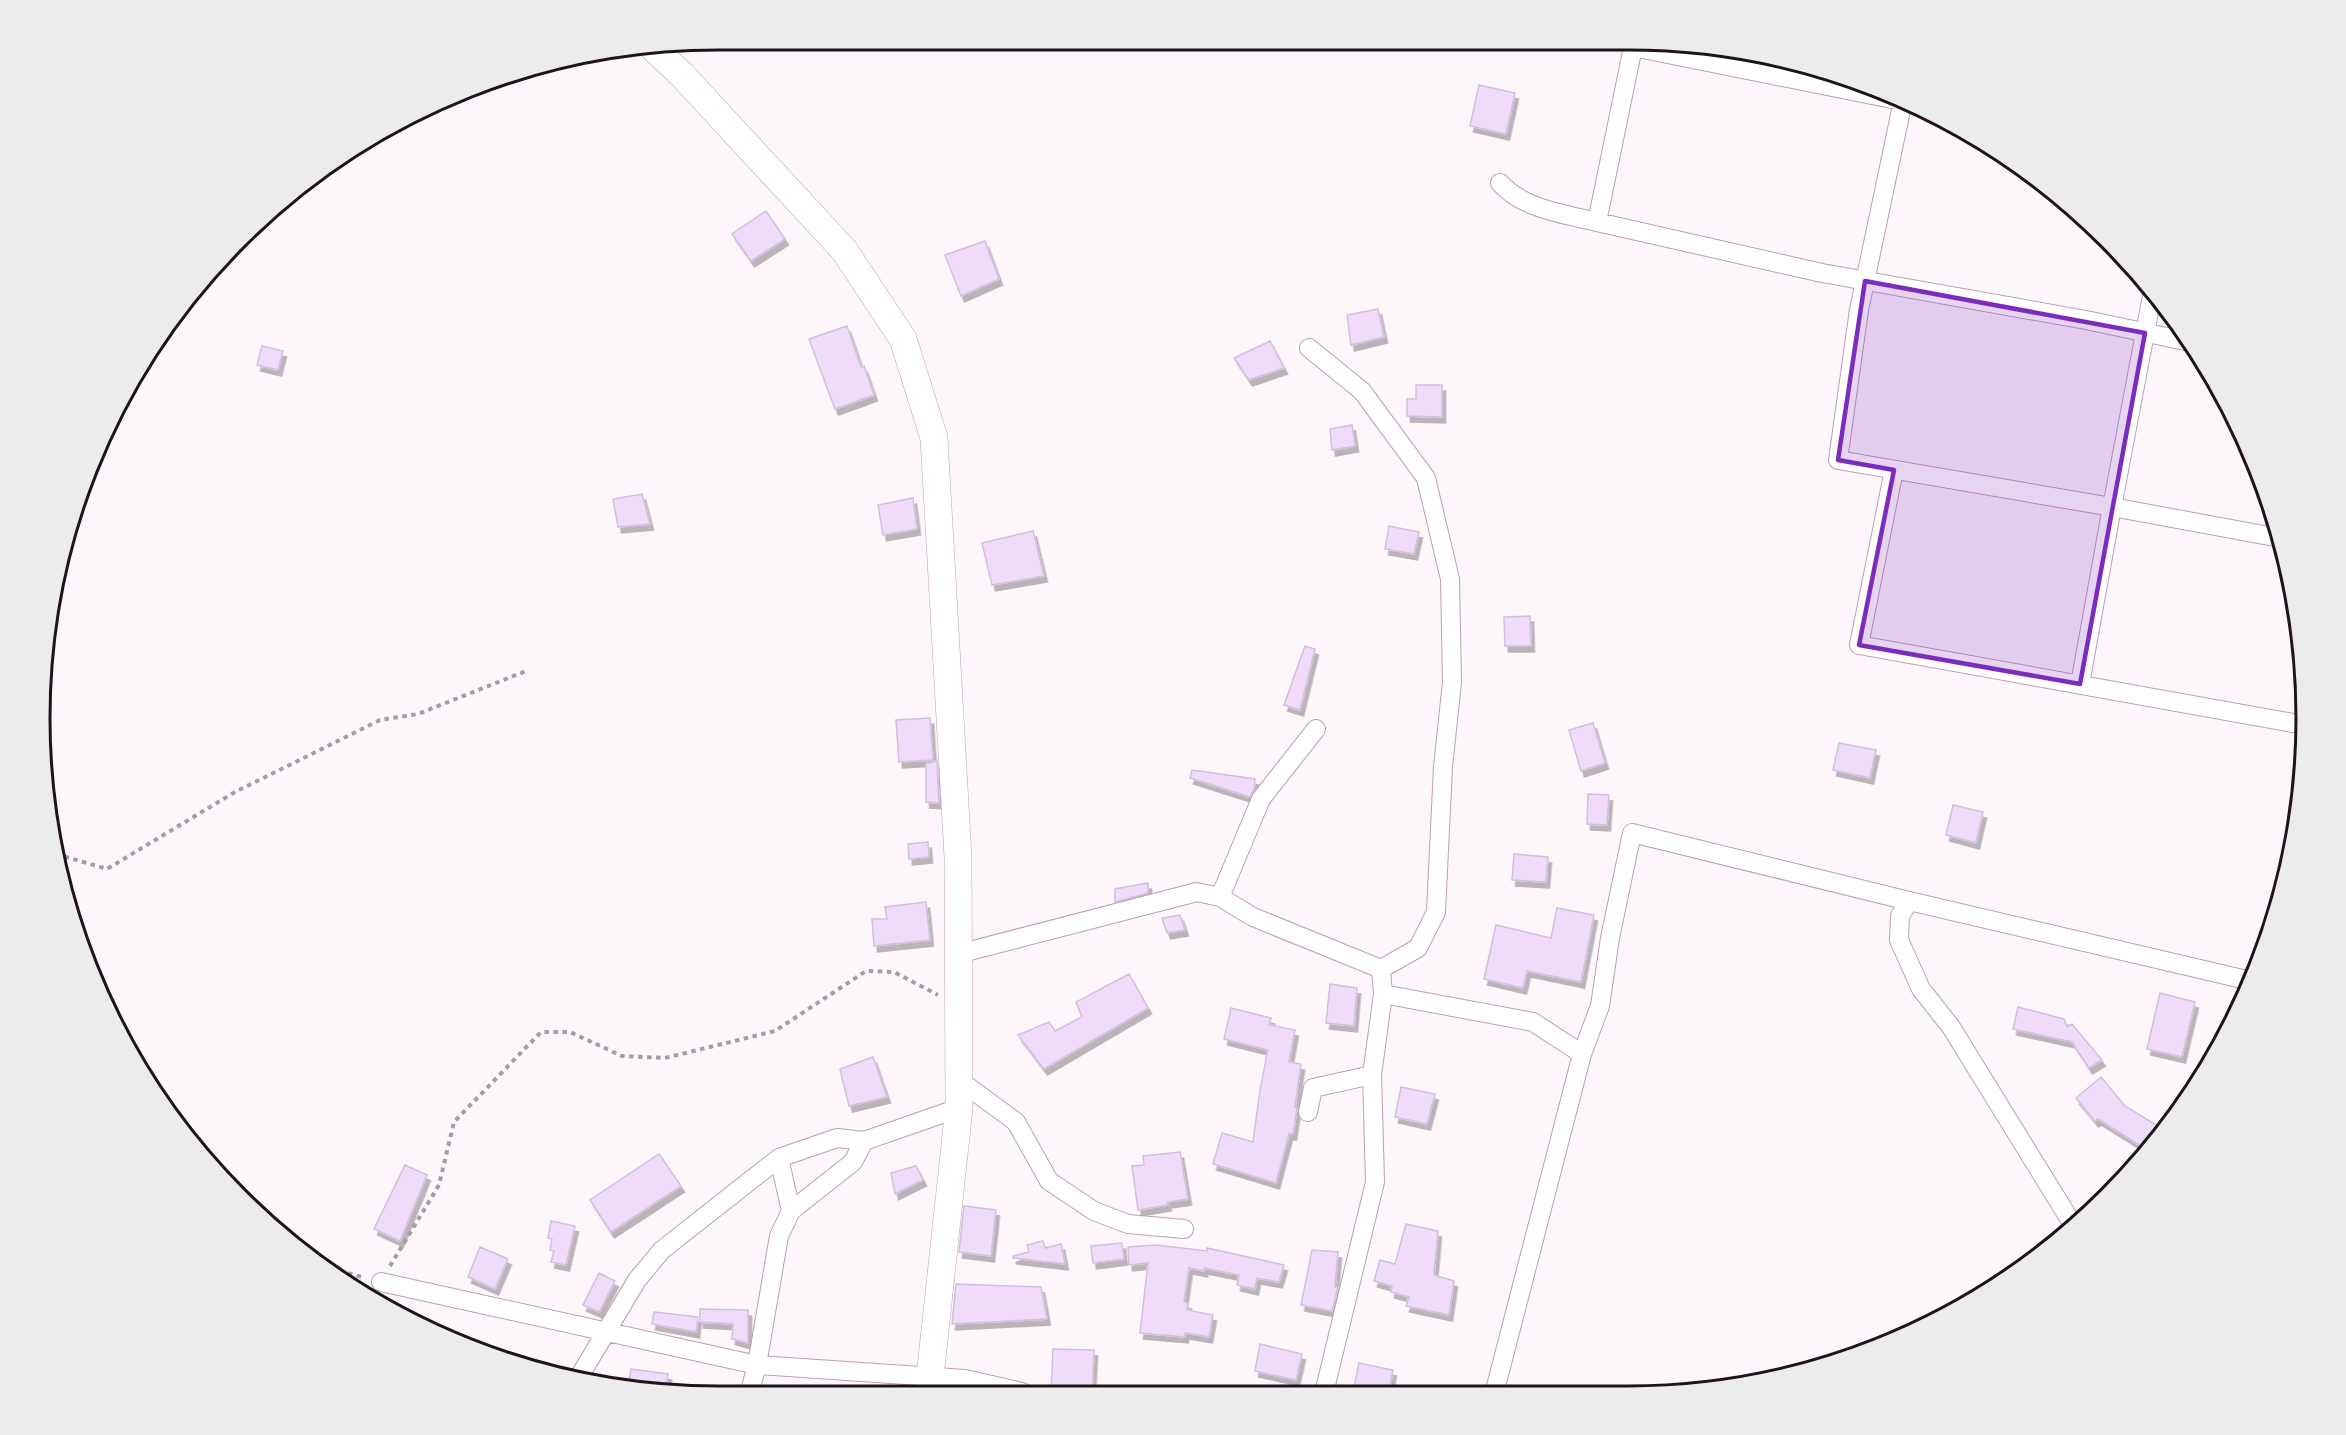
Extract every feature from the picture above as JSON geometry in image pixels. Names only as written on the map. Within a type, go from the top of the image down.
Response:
[{"type":"street","points":[[1596,222],[1632,50]]},
{"type":"street","points":[[1651,51],[1865,93]]},
{"type":"street","points":[[658,52],[682,75],[844,250],[903,339],[933,438],[958,857],[959,1108],[930,1377]]},
{"type":"street","points":[[1903,109],[1859,310],[1838,460],[2271,536]]},
{"type":"street","points":[[1500,183],[1508,192],[1526,202],[1596,222],[1865,281],[2179,340]]},
{"type":"street","points":[[2080,684],[2151,302]]},
{"type":"street","points":[[1310,348],[1362,391],[1426,478],[1450,579],[1452,682],[1443,767],[1436,912],[1418,948],[1381,969]]},
{"type":"street","points":[[1894,470],[1859,645],[2296,724]]},
{"type":"street","points":[[1220,897],[1261,798],[1316,729]]},
{"type":"street","points":[[1496,1385],[1582,1054],[1600,1006],[1610,938],[1632,833],[2243,979]]},
{"type":"street","points":[[958,954],[1197,891],[1220,897],[1253,917],[1381,969]]},
{"type":"street","points":[[1909,901],[1900,916],[1899,940],[1922,989],[1951,1027],[2070,1219]]},
{"type":"street","points":[[1326,1385],[1375,1182],[1372,1075],[1383,994],[1381,969]]},
{"type":"street","points":[[1383,994],[1533,1022],[1582,1054]]},
{"type":"street","points":[[1308,1112],[1313,1088],[1372,1075]]},
{"type":"street","points":[[959,1080],[1016,1122],[1049,1181],[1094,1211],[1128,1224],[1184,1229]]},
{"type":"street","points":[[582,1372],[638,1280],[662,1250],[779,1158],[837,1138],[864,1141],[959,1108]]},
{"type":"street","points":[[752,1385],[779,1236],[791,1211],[853,1162],[864,1141]]},
{"type":"street","points":[[779,1158],[791,1211]]},
{"type":"street","points":[[381,1282],[757,1365],[965,1379],[991,1385]]},
{"type":"path","points":[[64,856],[107,869],[235,792],[380,720],[418,714],[526,671]]},
{"type":"path","points":[[345,1272],[381,1282],[439,1185],[454,1122],[541,1032],[570,1032],[622,1056],[665,1059],[775,1031],[866,971],[894,972],[958,1006]]},
{"type":"highlighted area","points":[[1865,281],[2145,333],[2080,684],[1859,645],[1894,470],[1838,460]]},
{"type":"building","points":[[1479,85],[1515,93],[1506,134],[1470,126]]},
{"type":"building","points":[[766,211],[785,239],[751,261],[732,234]]},
{"type":"building","points":[[985,241],[999,279],[961,296],[945,255]]},
{"type":"building","points":[[1378,309],[1384,337],[1351,345],[1347,315]]},
{"type":"building","points":[[847,326],[861,367],[864,366],[874,395],[835,409],[809,339]]},
{"type":"building","points":[[1270,341],[1284,368],[1249,380],[1234,358]]},
{"type":"building","points":[[262,346],[283,351],[278,370],[257,365]]},
{"type":"building","points":[[1416,385],[1442,385],[1442,417],[1407,416],[1407,399],[1416,399]]},
{"type":"building","points":[[1352,425],[1355,446],[1332,450],[1330,429]]},
{"type":"building","points":[[642,494],[650,524],[618,527],[613,499]]},
{"type":"building","points":[[913,498],[917,529],[883,535],[878,505]]},
{"type":"building","points":[[1389,526],[1419,532],[1414,554],[1385,549]]},
{"type":"building","points":[[1033,531],[1044,576],[992,585],[982,543]]},
{"type":"building","points":[[1530,616],[1531,646],[1505,646],[1504,617]]},
{"type":"building","points":[[1305,646],[1315,649],[1300,710],[1284,705]]},
{"type":"building","points":[[930,718],[933,760],[899,762],[896,720]]},
{"type":"building","points":[[1593,723],[1605,763],[1581,771],[1569,730]]},
{"type":"building","points":[[1839,743],[1876,750],[1870,778],[1833,770]]},
{"type":"building","points":[[937,761],[939,803],[926,802],[926,764]]},
{"type":"building","points":[[1192,770],[1255,779],[1254,789],[1250,797],[1190,778]]},
{"type":"building","points":[[1588,794],[1609,795],[1607,825],[1587,824]]},
{"type":"building","points":[[1953,805],[1983,812],[1976,843],[1946,835]]},
{"type":"building","points":[[928,842],[929,857],[909,859],[908,844]]},
{"type":"building","points":[[1514,854],[1548,857],[1546,882],[1512,880]]},
{"type":"building","points":[[1148,883],[1148,893],[1115,902],[1115,889]]},
{"type":"building","points":[[926,902],[930,940],[874,946],[872,919],[887,919],[885,907]]},
{"type":"building","points":[[1557,908],[1594,915],[1581,982],[1527,971],[1523,988],[1484,979],[1496,925],[1551,938]]},
{"type":"building","points":[[1180,915],[1185,930],[1167,933],[1162,918]]},
{"type":"building","points":[[1129,974],[1148,1008],[1044,1069],[1018,1035],[1049,1022],[1055,1031],[1082,1017],[1076,1002]]},
{"type":"building","points":[[1330,984],[1357,988],[1354,1026],[1326,1023]]},
{"type":"building","points":[[2160,993],[2195,1002],[2182,1057],[2147,1049]]},
{"type":"building","points":[[2018,1007],[2064,1019],[2067,1027],[2072,1024],[2102,1060],[2089,1068],[2072,1042],[2013,1029]]},
{"type":"building","points":[[1231,1008],[1271,1018],[1269,1025],[1295,1030],[1289,1062],[1301,1064],[1295,1107],[1297,1108],[1293,1134],[1289,1134],[1276,1183],[1213,1164],[1222,1133],[1253,1142],[1268,1050],[1224,1039]]},
{"type":"building","points":[[873,1057],[887,1097],[849,1106],[840,1069]]},
{"type":"building","points":[[2101,1077],[2125,1106],[2157,1125],[2141,1146],[2098,1119],[2095,1121],[2076,1098]]},
{"type":"building","points":[[1401,1087],[1435,1094],[1427,1124],[1395,1117]]},
{"type":"building","points":[[1180,1152],[1188,1199],[1138,1210],[1132,1166],[1144,1165],[1143,1156]]},
{"type":"building","points":[[659,1154],[681,1186],[611,1232],[590,1200]]},
{"type":"building","points":[[405,1165],[427,1175],[400,1241],[374,1229]]},
{"type":"building","points":[[916,1166],[923,1180],[895,1194],[891,1173]]},
{"type":"building","points":[[964,1206],[996,1210],[991,1256],[959,1252]]},
{"type":"building","points":[[551,1221],[575,1226],[566,1265],[551,1262],[554,1251],[550,1250],[552,1239],[548,1238]]},
{"type":"building","points":[[1406,1224],[1438,1231],[1434,1275],[1454,1281],[1449,1315],[1406,1306],[1409,1297],[1391,1292],[1392,1286],[1374,1281],[1380,1260],[1395,1264]]},
{"type":"building","points":[[1043,1241],[1045,1248],[1061,1244],[1065,1264],[1013,1258],[1013,1256],[1029,1252],[1027,1245]]},
{"type":"building","points":[[1122,1243],[1124,1259],[1093,1263],[1091,1246]]},
{"type":"building","points":[[1156,1245],[1207,1251],[1207,1248],[1284,1265],[1279,1282],[1257,1278],[1255,1289],[1237,1285],[1239,1275],[1204,1268],[1204,1271],[1189,1268],[1184,1302],[1188,1303],[1187,1310],[1213,1315],[1209,1337],[1185,1333],[1185,1337],[1140,1333],[1148,1263],[1129,1265],[1128,1247]]},
{"type":"building","points":[[480,1247],[508,1259],[495,1289],[468,1277]]},
{"type":"building","points":[[1312,1250],[1338,1252],[1335,1287],[1338,1287],[1332,1311],[1301,1305]]},
{"type":"building","points":[[599,1273],[615,1281],[599,1312],[583,1305]]},
{"type":"building","points":[[956,1284],[1041,1287],[1047,1319],[952,1324]]},
{"type":"building","points":[[700,1309],[748,1310],[748,1343],[732,1339],[733,1324],[700,1322]]},
{"type":"building","points":[[654,1312],[698,1317],[696,1332],[652,1324]]},
{"type":"building","points":[[1260,1344],[1302,1354],[1296,1380],[1255,1371]]},
{"type":"building","points":[[1053,1349],[1094,1350],[1092,1385],[1051,1385]]},
{"type":"building","points":[[1359,1363],[1393,1370],[1390,1385],[1355,1385]]},
{"type":"building","points":[[631,1369],[668,1374],[667,1383],[629,1380]]}]
